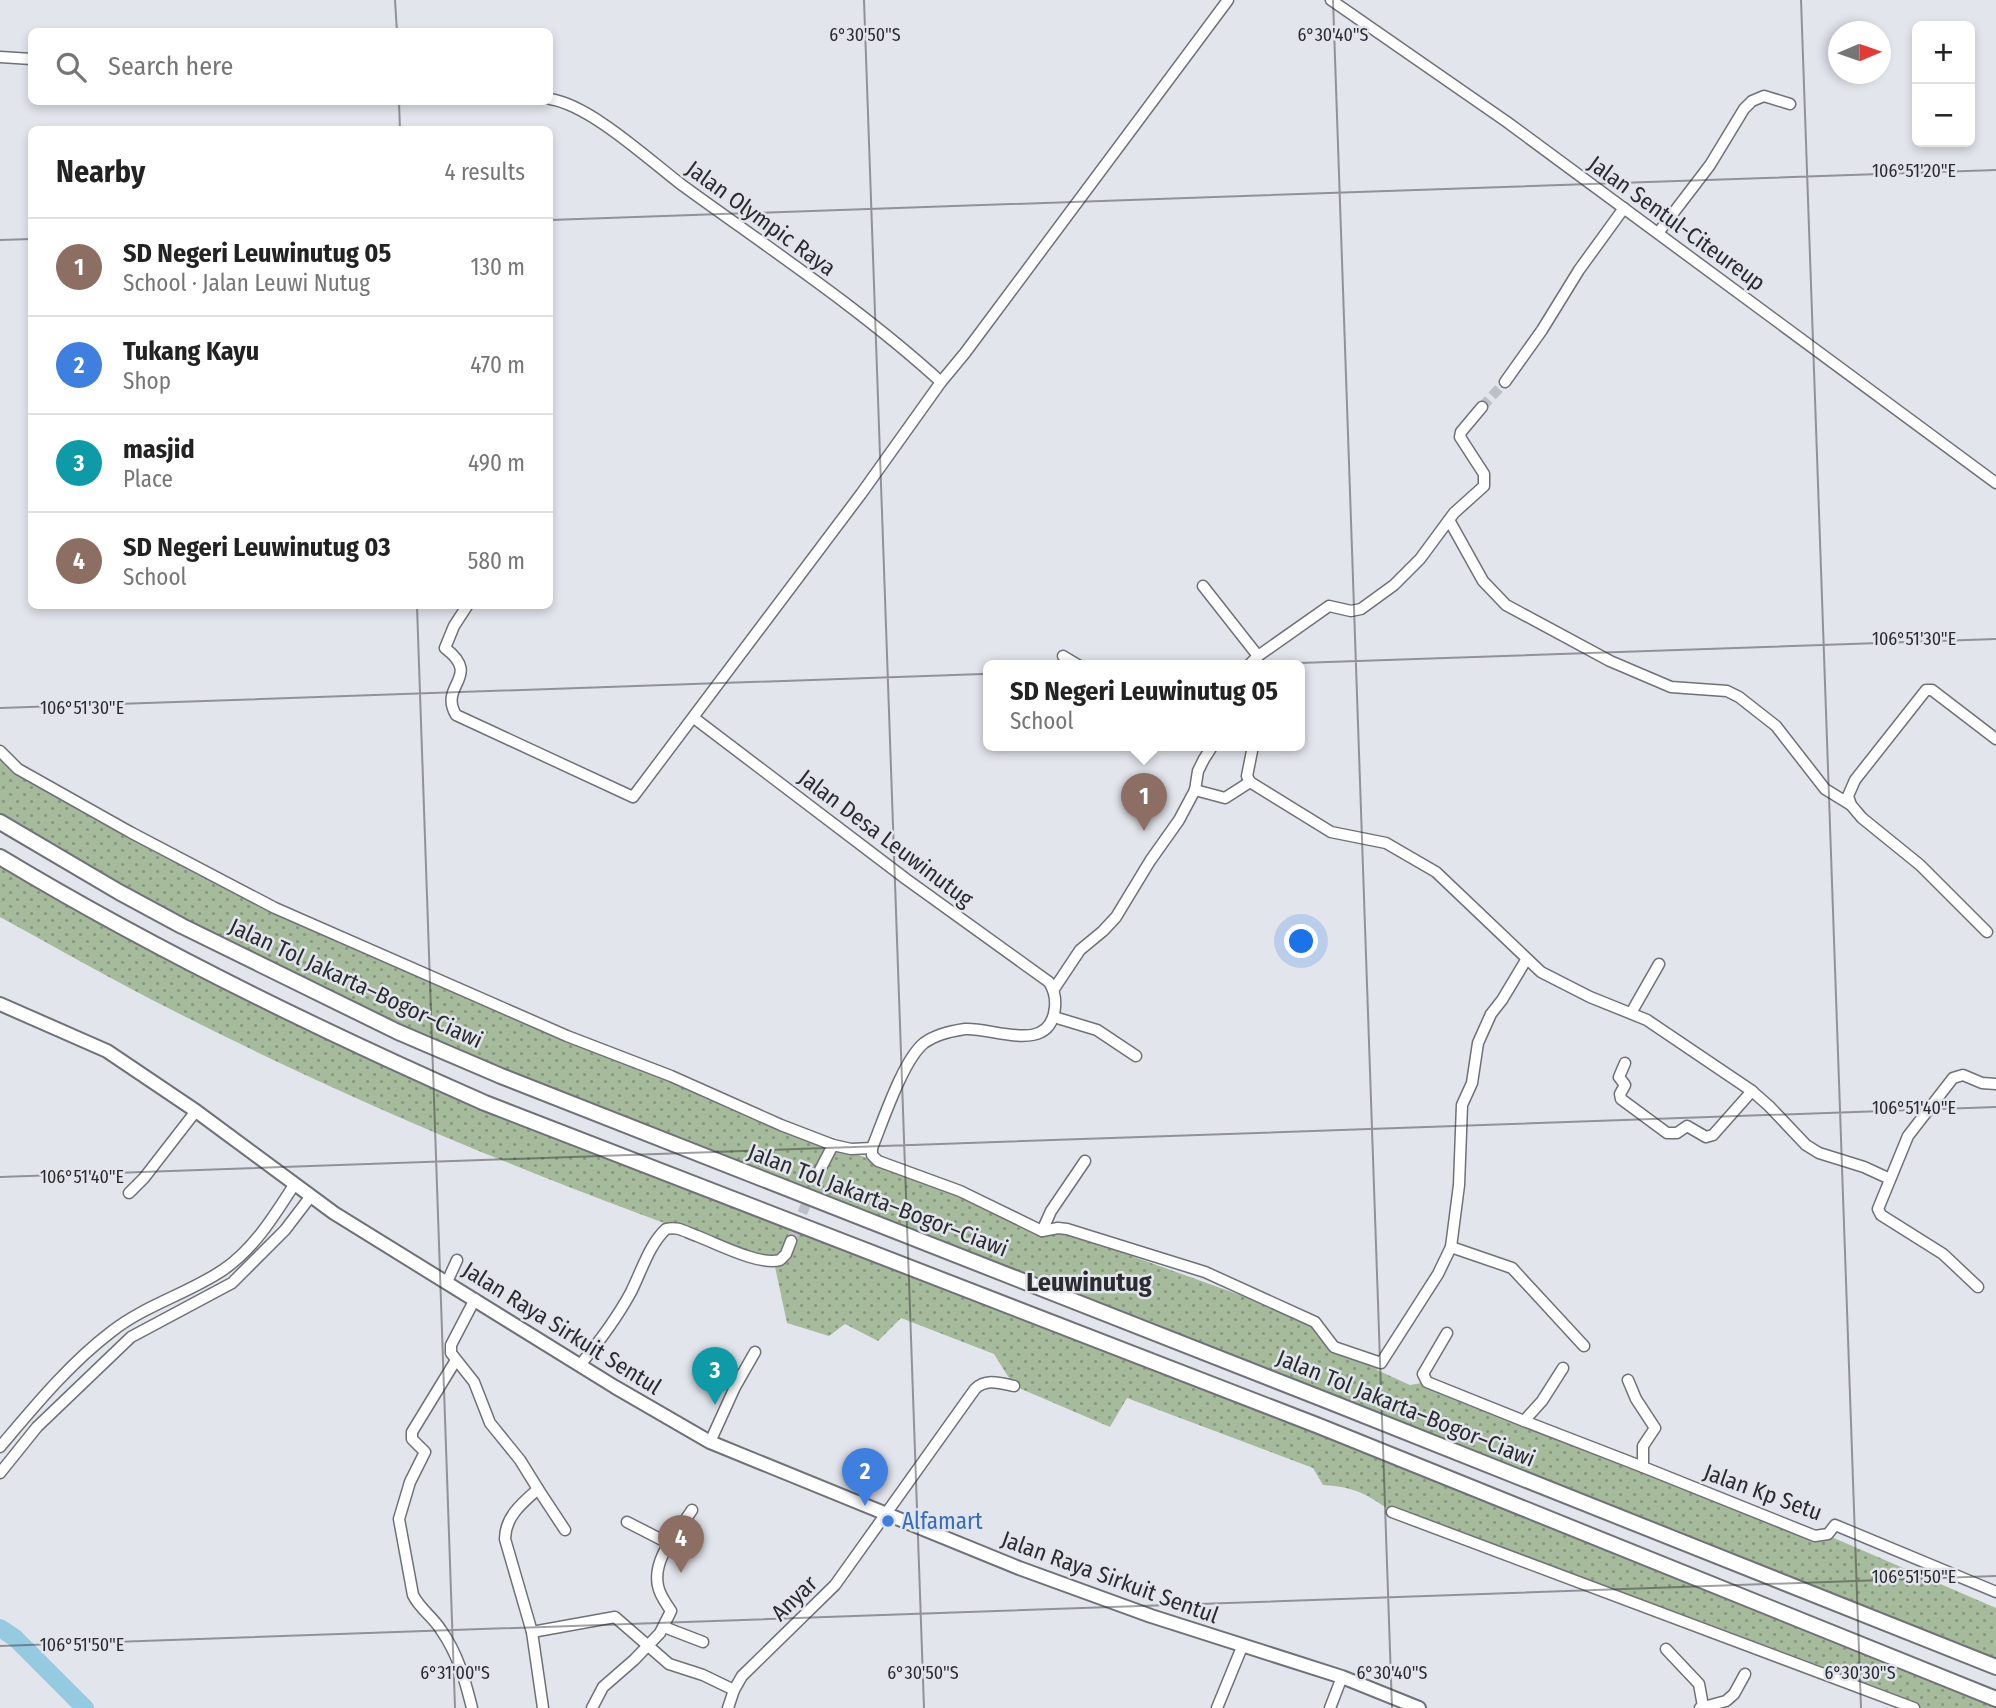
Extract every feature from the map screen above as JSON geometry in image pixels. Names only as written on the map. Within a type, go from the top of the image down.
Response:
[{"type":"highway","name":"Jalan Tol Jakarta–Bogor–Ciawi","points":[[0,822],[182,926],[398,1032],[468,1062],[1996,1667]]},
{"type":"highway","points":[[0,858],[228,983],[485,1103],[1319,1426],[1996,1699]]},
{"type":"main road","name":"Jalan Raya Sirkuit Sentul","points":[[0,1004],[107,1051],[196,1111],[294,1185],[580,1365],[710,1442],[1019,1568],[1242,1647],[1342,1677],[1419,1708]]},
{"type":"street","points":[[465,609],[445,648],[456,656],[461,666],[459,680],[451,698],[456,715],[633,797],[853,505],[940,382],[965,353],[1228,0]]},
{"type":"street","name":"Jalan Sentul-Citeureup","points":[[1331,0],[1507,122],[1996,483]]},
{"type":"street","points":[[0,57],[28,59]]},
{"type":"street","points":[[1658,233],[1710,165],[1744,109],[1752,101],[1764,96],[1790,104]]},
{"type":"street","name":"Jalan Olympic Raya","points":[[553,100],[580,108],[721,213],[799,267],[940,382]]},
{"type":"street","points":[[1505,382],[1542,330],[1578,270],[1624,208]]},
{"type":"street","points":[[1254,660],[1329,606],[1351,611],[1361,609],[1420,559],[1449,520],[1484,486],[1484,474],[1460,437],[1461,432],[1482,407]]},
{"type":"street","points":[[1449,520],[1483,581],[1506,604],[1534,622],[1610,661],[1671,687],[1727,691],[1739,697],[1776,726],[1825,789],[1851,805],[1862,818],[1920,865],[1987,932]]},
{"type":"street","points":[[1203,586],[1258,656]]},
{"type":"street","points":[[1063,656],[1070,660]]},
{"type":"street","points":[[1851,805],[1848,796],[1855,780],[1926,690],[1932,690],[1996,739]]},
{"type":"street","name":"Jalan Desa Leuwinutug","points":[[694,718],[1054,989]]},
{"type":"street","points":[[0,751],[18,769],[130,832],[275,908],[541,1025],[671,1076],[780,1125],[832,1145],[850,1149],[872,1148]]},
{"type":"street","points":[[1208,751],[1198,771],[1195,789],[1179,820],[1116,917],[1080,950],[1054,989],[1054,1017],[1048,1027],[1034,1034],[1001,1035],[967,1029],[944,1034],[923,1044],[911,1058],[872,1148],[872,1155],[878,1161],[960,1191],[1042,1231],[1067,1229],[1205,1272],[1315,1322],[1334,1347],[1381,1363],[1438,1274],[1451,1247],[1459,1185],[1460,1119],[1462,1105],[1472,1083],[1478,1043],[1491,1014],[1526,960]]},
{"type":"street","points":[[1195,789],[1225,798],[1249,779],[1252,751]]},
{"type":"street","points":[[1249,779],[1331,832],[1387,843],[1436,872],[1526,960],[1560,982],[1647,1020],[1752,1091],[1812,1149],[1890,1179]]},
{"type":"street","points":[[1631,1013],[1659,964]]},
{"type":"street","points":[[1054,1017],[1097,1030],[1136,1056]]},
{"type":"street","points":[[1625,1063],[1619,1077],[1625,1085],[1620,1094],[1621,1100],[1667,1133],[1677,1133],[1687,1126],[1706,1137],[1713,1135],[1752,1091]]},
{"type":"street","points":[[1978,1287],[1943,1254],[1881,1215],[1878,1209],[1908,1136],[1953,1078],[1963,1075],[1982,1083],[1996,1084]]},
{"type":"street","points":[[129,1193],[144,1178],[196,1111]]},
{"type":"street","points":[[820,1170],[832,1145]]},
{"type":"street","points":[[1042,1231],[1051,1211],[1085,1161]]},
{"type":"street","points":[[0,1447],[39,1401],[111,1332],[149,1307],[221,1272],[266,1229],[294,1185]]},
{"type":"street","points":[[0,1474],[37,1427],[131,1337],[232,1283],[264,1252],[311,1196]]},
{"type":"street","points":[[580,1365],[607,1331],[629,1294],[652,1245],[666,1229],[679,1227],[765,1261],[780,1260],[792,1241]]},
{"type":"street","points":[[253,1243],[264,1252]]},
{"type":"street","points":[[1451,1247],[1512,1268],[1584,1346]]},
{"type":"street","points":[[447,1282],[457,1260]]},
{"type":"street","points":[[475,1299],[451,1345],[451,1353],[474,1382],[491,1423],[520,1460],[565,1530]]},
{"type":"street","points":[[1447,1333],[1423,1374],[1427,1382],[1643,1467],[1643,1446],[1655,1428],[1636,1399],[1628,1380]]},
{"type":"street","points":[[710,1442],[735,1387],[755,1352]]},
{"type":"street","points":[[456,1360],[412,1432],[412,1440],[425,1452],[410,1482],[399,1519],[413,1595],[417,1604],[443,1631],[459,1659],[472,1708]]},
{"type":"street","points":[[1524,1421],[1542,1401],[1563,1368]]},
{"type":"street","name":"Anyar","points":[[728,1708],[742,1676],[835,1585],[975,1390],[989,1382],[1014,1386]]},
{"type":"street","name":"Jalan Kp Setu","points":[[1643,1467],[1815,1536],[1828,1534],[1835,1525],[1996,1592]]},
{"type":"street","points":[[538,1489],[505,1527],[505,1539],[532,1632],[543,1708]]},
{"type":"street","points":[[592,1708],[603,1687],[664,1627],[671,1611],[658,1585],[657,1567],[665,1549],[692,1510]]},
{"type":"street","points":[[1392,1512],[1914,1708]]},
{"type":"street","points":[[627,1522],[670,1544]]},
{"type":"street","points":[[532,1632],[615,1617],[669,1664],[703,1675],[734,1690]]},
{"type":"street","points":[[664,1627],[703,1642]]},
{"type":"street","points":[[1217,1708],[1242,1647]]},
{"type":"street","points":[[1666,1650],[1699,1684],[1701,1707],[1726,1701],[1734,1694],[1745,1674]]},
{"type":"street","points":[[1330,1708],[1342,1677]]},
{"type":"green space","points":[[0,757],[285,913],[781,1125],[975,1200],[1042,1231],[1054,1228],[1315,1322],[1328,1342],[1381,1363],[1377,1370],[1410,1385],[1427,1382],[1814,1536],[1827,1535],[1996,1608],[1996,1667],[542,1092],[335,1001],[0,822]]},
{"type":"green space","points":[[0,857],[389,1060],[1996,1699],[1996,1708],[1914,1708],[1392,1512],[1360,1492],[1323,1485],[1313,1468],[1127,1398],[1110,1427],[1014,1386],[994,1354],[901,1318],[878,1341],[845,1324],[829,1336],[787,1323],[774,1262],[620,1207],[393,1115],[172,1010],[0,917]]},
{"type":"waterway","points":[[0,1628],[15,1638],[85,1708]]},
{"type":"tunnel","points":[[1482,407],[1505,382]]},
{"type":"tunnel","points":[[791,1241],[820,1170]]},
{"type":"place","name":"SD Negeri Leuwinutug 05","points":[[1144,831]]},
{"type":"place","name":"masjid","points":[[715,1405]]},
{"type":"place","name":"Tukang Kayu","points":[[865,1506]]},
{"type":"place","name":"Alfamart","points":[[888,1521]]},
{"type":"place","name":"SD Negeri Leuwinutug 03","points":[[681,1573]]},
{"type":"district","name":"Leuwinutug","points":[[1089,1282]]}]
